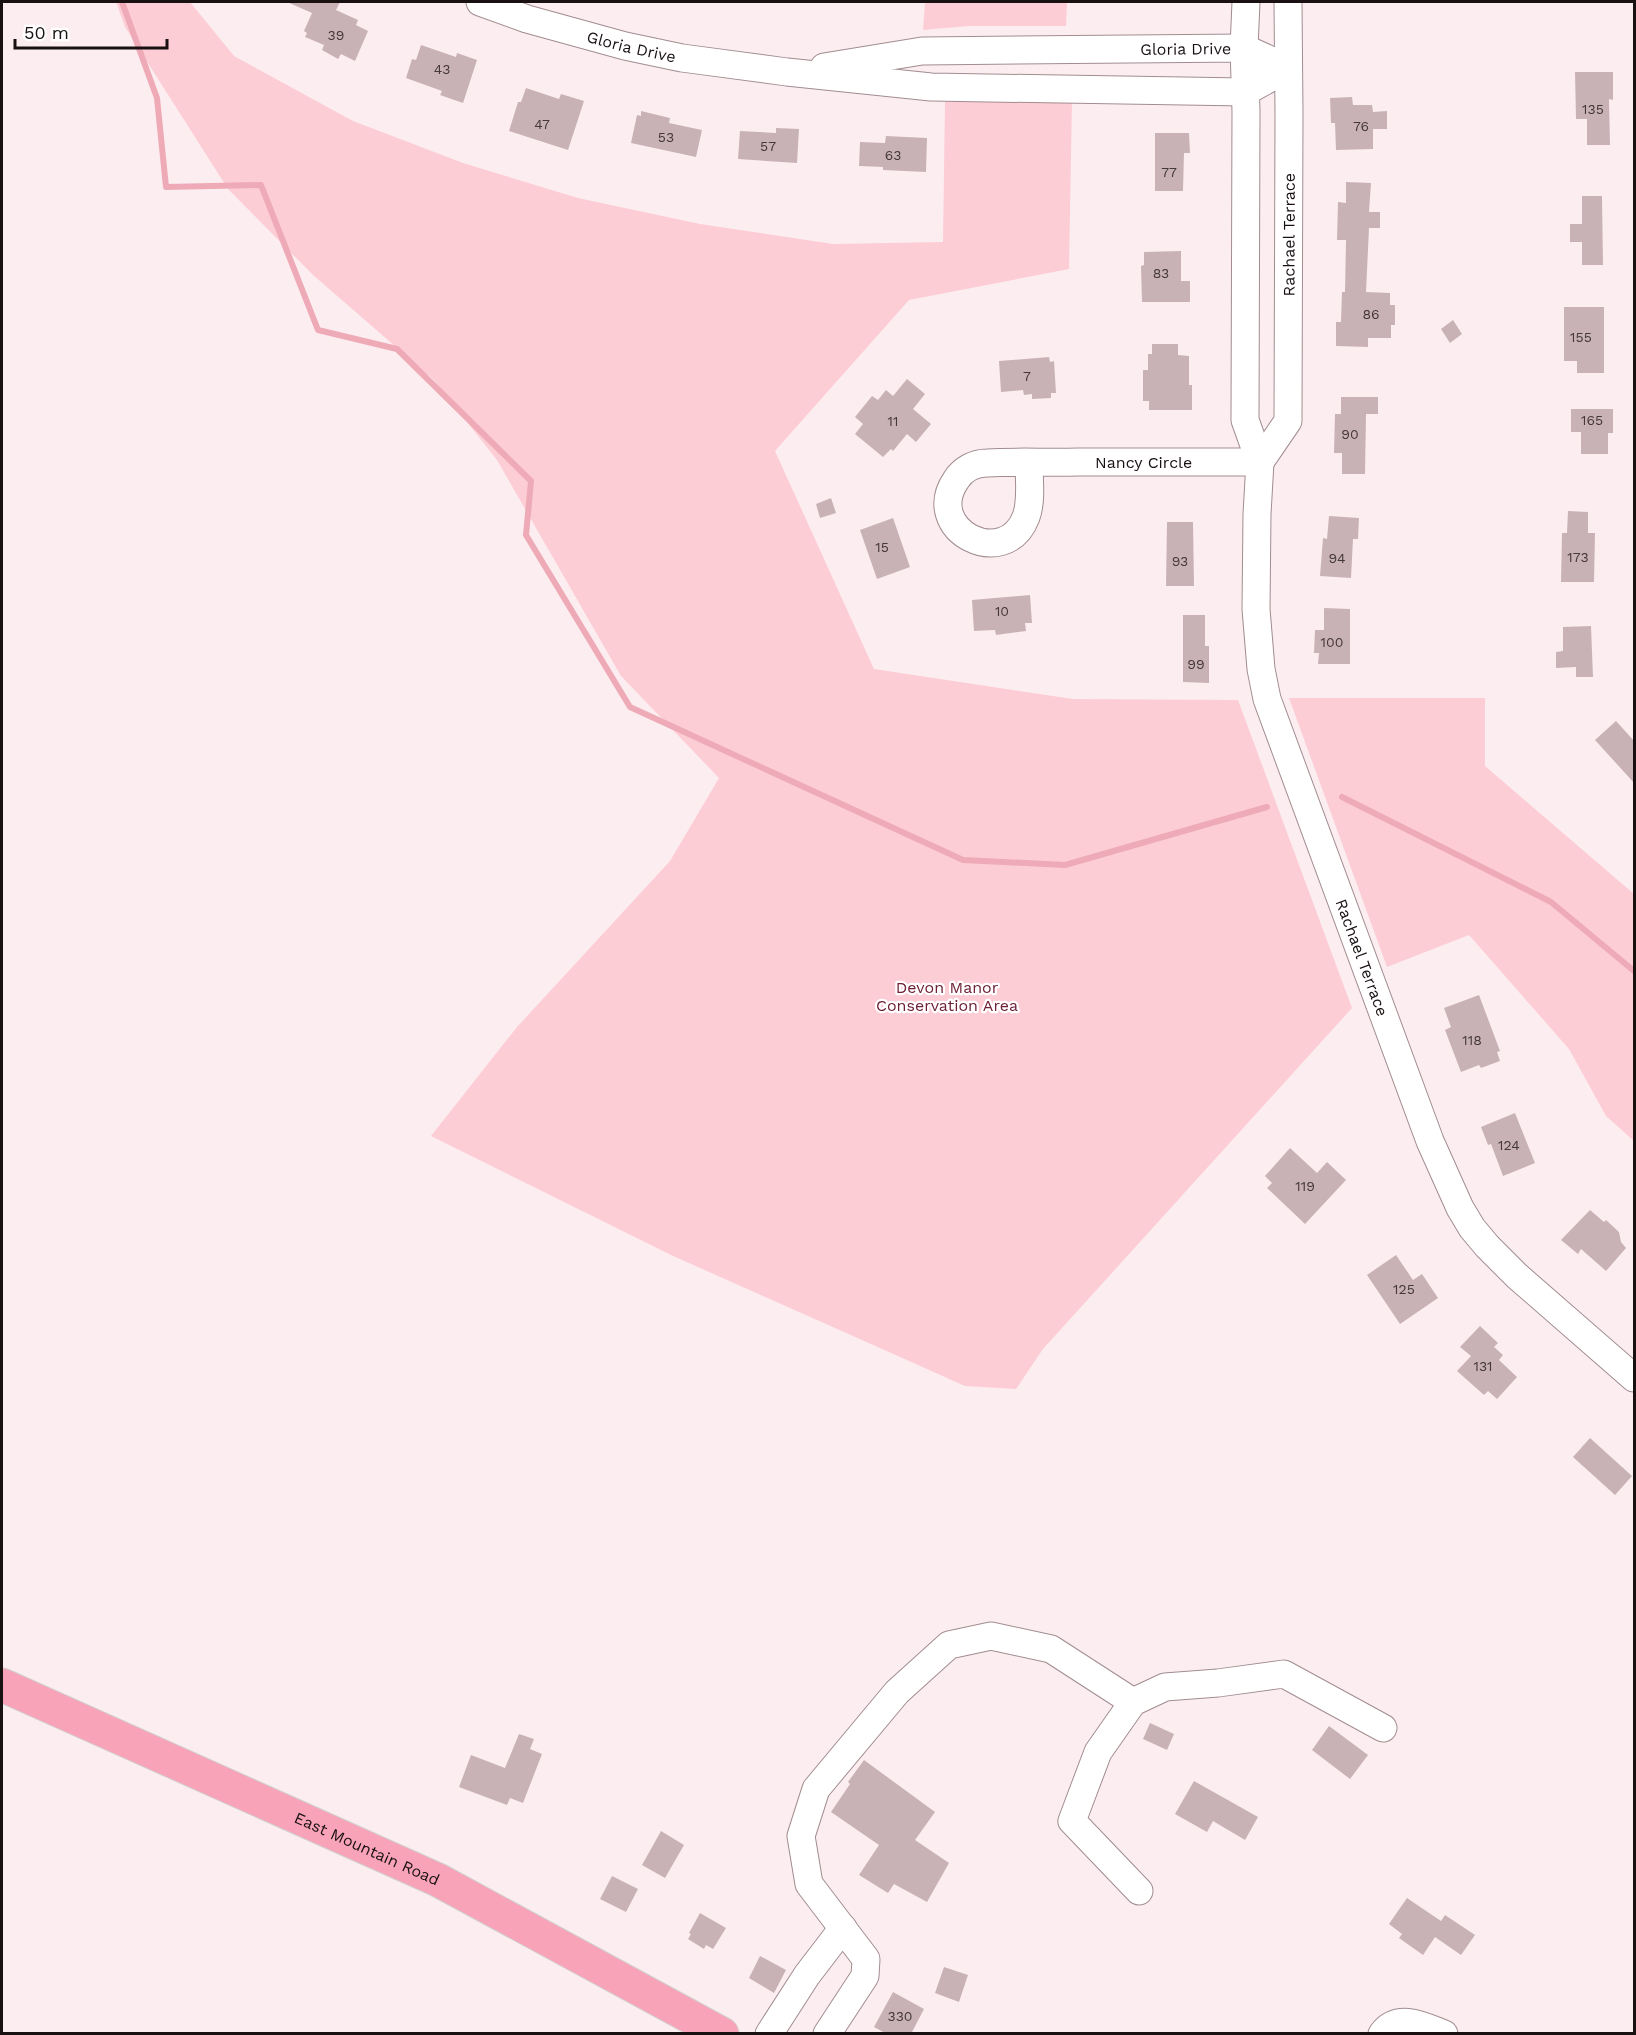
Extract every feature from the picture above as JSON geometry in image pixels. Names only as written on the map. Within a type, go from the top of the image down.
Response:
[{"type":"main road","name":"East Mountain Road","points":[[2,1685],[438,1880],[722,2034]]},
{"type":"street","name":"Gloria Drive","points":[[480,2],[527,19],[625,46],[682,58],[787,72],[932,87],[1245,92]]},
{"type":"street","name":"Rachael Terrace","points":[[1246,2],[1244,48],[1245,420],[1260,462],[1256,609],[1261,669],[1267,699],[1440,1165],[1460,1208],[1487,1246],[1517,1276],[1635,1378]]},
{"type":"street","name":"Rachael Terrace","points":[[1260,462],[1288,421],[1288,2]]},
{"type":"street","name":"Gloria Drive","points":[[787,72],[922,51],[1244,48],[1288,68]]},
{"type":"street","points":[[1245,92],[1288,68]]},
{"type":"street","name":"Nancy Circle","points":[[1029,463],[1260,462]]},
{"type":"street","points":[[827,2034],[865,1977],[866,1959],[809,1884],[801,1836],[816,1789],[897,1692],[949,1645],[991,1636],[1052,1648],[1133,1702]]},
{"type":"street","points":[[1139,1891],[1072,1821],[1098,1752],[1133,1702],[1166,1687],[1284,1674],[1383,1728]]},
{"type":"street","points":[[769,2034],[807,1975],[843,1928]]},
{"type":"street","points":[[1382,2034],[1399,2021],[1413,2022],[1444,2034]]},
{"type":"green space","name":"Devon Manor Conservation Area","points":[[116,2],[190,2],[234,56],[353,121],[463,163],[578,198],[700,224],[833,244],[943,242],[945,100],[1072,101],[1069,269],[909,300],[775,451],[874,669],[1073,699],[1238,700],[1352,1008],[1043,1349],[1016,1389],[965,1386],[671,1255],[431,1136],[517,1027],[670,861],[719,778],[621,676],[497,460],[434,380],[313,275],[228,189],[125,27]]},
{"type":"green space","points":[[925,2],[1067,2],[1066,26],[969,26],[923,30]]},
{"type":"green space","points":[[1289,698],[1485,698],[1485,766],[1634,894],[1634,1141],[1606,1116],[1569,1049],[1469,935],[1387,967]]},
{"type":"building","points":[[287,2],[340,2],[336,10],[358,20],[356,25],[368,31],[355,61],[341,54],[338,59],[322,50],[324,45],[305,37],[307,33],[304,31],[312,13]]},
{"type":"building","points":[[421,45],[456,57],[457,53],[477,60],[463,103],[440,95],[442,91],[406,78],[412,59],[416,60]]},
{"type":"building","points":[[1575,72],[1613,72],[1613,100],[1609,99],[1610,145],[1587,145],[1587,119],[1576,119]]},
{"type":"building","points":[[526,88],[559,99],[561,94],[584,101],[568,150],[509,131],[518,102],[521,102]]},
{"type":"building","points":[[1352,97],[1353,105],[1372,105],[1373,112],[1387,111],[1387,129],[1373,129],[1373,149],[1336,150],[1335,123],[1331,123],[1330,98]]},
{"type":"building","points":[[641,111],[670,118],[669,123],[702,130],[696,157],[631,143],[637,115],[641,116]]},
{"type":"building","points":[[776,128],[799,129],[797,163],[738,159],[740,131],[776,133]]},
{"type":"building","points":[[1155,133],[1189,133],[1190,153],[1184,153],[1183,191],[1155,191]]},
{"type":"building","points":[[886,136],[927,138],[926,172],[883,170],[883,167],[859,166],[860,142],[885,143]]},
{"type":"building","points":[[1346,182],[1371,183],[1369,212],[1380,212],[1380,228],[1369,228],[1366,292],[1390,293],[1390,305],[1395,305],[1395,325],[1391,325],[1391,338],[1368,338],[1368,347],[1336,346],[1336,322],[1341,322],[1342,292],[1345,292],[1346,240],[1337,240],[1338,202],[1346,203]]},
{"type":"building","points":[[1582,196],[1602,196],[1603,265],[1582,265],[1582,242],[1570,242],[1570,224],[1582,224]]},
{"type":"building","points":[[1181,251],[1181,281],[1190,281],[1190,302],[1142,302],[1141,266],[1144,265],[1144,252]]},
{"type":"building","points":[[1564,307],[1604,307],[1604,373],[1577,373],[1577,361],[1564,361]]},
{"type":"building","points":[[1453,320],[1462,334],[1450,343],[1441,329]]},
{"type":"building","points":[[1152,344],[1178,344],[1178,355],[1189,356],[1192,410],[1149,410],[1149,401],[1143,401],[1143,370],[1148,370],[1148,354],[1152,354]]},
{"type":"building","points":[[1049,357],[1050,362],[1054,361],[1056,393],[1051,393],[1051,398],[1032,399],[1032,394],[1024,395],[1023,390],[1001,392],[999,361]]},
{"type":"building","points":[[907,379],[925,394],[913,409],[931,424],[916,442],[907,434],[893,451],[891,449],[883,457],[855,434],[863,424],[855,417],[872,396],[878,400],[886,390],[893,396]]},
{"type":"building","points":[[1341,397],[1378,397],[1378,414],[1366,414],[1365,474],[1342,474],[1342,453],[1334,453],[1335,414],[1341,414]]},
{"type":"building","points":[[1571,409],[1613,409],[1613,433],[1608,433],[1608,454],[1581,454],[1581,432],[1571,432]]},
{"type":"building","points":[[831,498],[836,513],[820,518],[816,504]]},
{"type":"building","points":[[1568,511],[1588,512],[1588,533],[1595,533],[1594,582],[1561,582],[1562,533],[1567,533]]},
{"type":"building","points":[[1329,516],[1359,518],[1358,539],[1353,539],[1351,578],[1320,576],[1323,538],[1327,539]]},
{"type":"building","points":[[893,518],[910,567],[877,579],[860,530]]},
{"type":"building","points":[[1167,522],[1193,522],[1194,586],[1166,586]]},
{"type":"building","points":[[1030,595],[1032,623],[1025,623],[1026,631],[996,635],[995,630],[974,631],[972,600]]},
{"type":"building","points":[[1324,608],[1350,609],[1350,664],[1318,664],[1319,653],[1314,653],[1315,630],[1324,630]]},
{"type":"building","points":[[1183,615],[1205,615],[1205,646],[1209,646],[1209,683],[1183,682]]},
{"type":"building","points":[[1591,626],[1593,677],[1576,677],[1576,667],[1556,668],[1556,652],[1563,651],[1563,627]]},
{"type":"building","points":[[1616,721],[1635,742],[1635,784],[1595,740]]},
{"type":"building","points":[[1479,995],[1500,1051],[1497,1052],[1500,1061],[1481,1068],[1479,1065],[1461,1072],[1445,1030],[1451,1027],[1444,1008]]},
{"type":"building","points":[[1515,1113],[1535,1163],[1503,1176],[1491,1144],[1488,1145],[1481,1127]]},
{"type":"building","points":[[1290,1148],[1317,1173],[1327,1162],[1346,1180],[1305,1224],[1267,1188],[1272,1183],[1265,1176]]},
{"type":"building","points":[[1590,1210],[1619,1232],[1621,1242],[1626,1248],[1606,1271],[1581,1249],[1578,1254],[1561,1240]]},
{"type":"building","points":[[1396,1255],[1413,1280],[1422,1274],[1438,1298],[1400,1324],[1367,1275]]},
{"type":"building","points":[[1480,1326],[1498,1343],[1494,1347],[1503,1355],[1499,1360],[1517,1377],[1497,1399],[1488,1391],[1484,1395],[1457,1371],[1471,1356],[1460,1347]]},
{"type":"building","points":[[1590,1438],[1632,1476],[1615,1495],[1573,1457]]},
{"type":"building","points":[[1150,1723],[1174,1734],[1167,1750],[1143,1739]]},
{"type":"building","points":[[1329,1726],[1368,1755],[1350,1779],[1312,1750]]},
{"type":"building","points":[[519,1734],[534,1739],[530,1749],[542,1754],[523,1803],[510,1798],[507,1805],[459,1787],[471,1755],[505,1768]]},
{"type":"building","points":[[864,1760],[935,1812],[915,1840],[949,1863],[927,1902],[894,1884],[888,1893],[859,1875],[879,1845],[831,1812]]},
{"type":"building","points":[[1194,1781],[1258,1817],[1245,1840],[1213,1821],[1207,1832],[1175,1814]]},
{"type":"building","points":[[661,1831],[684,1845],[665,1878],[642,1865]]},
{"type":"building","points":[[612,1876],[638,1889],[626,1912],[600,1899]]},
{"type":"building","points":[[1407,1898],[1441,1921],[1445,1915],[1475,1935],[1461,1955],[1435,1937],[1423,1955],[1399,1938],[1402,1934],[1389,1924]]},
{"type":"building","points":[[700,1913],[726,1928],[713,1949],[706,1945],[704,1949],[688,1939]]},
{"type":"building","points":[[760,1956],[786,1970],[774,1993],[749,1978]]},
{"type":"building","points":[[944,1967],[968,1975],[959,2002],[935,1993]]},
{"type":"building","points":[[893,1992],[924,2009],[911,2034],[887,2034],[874,2027]]},
{"type":"waterway","points":[[122,2],[157,98],[166,187],[261,185],[318,330],[397,349],[531,481],[526,535],[630,707],[963,860],[1065,865],[1267,807]]},
{"type":"waterway","points":[[1342,797],[1551,902],[1634,971]]}]
